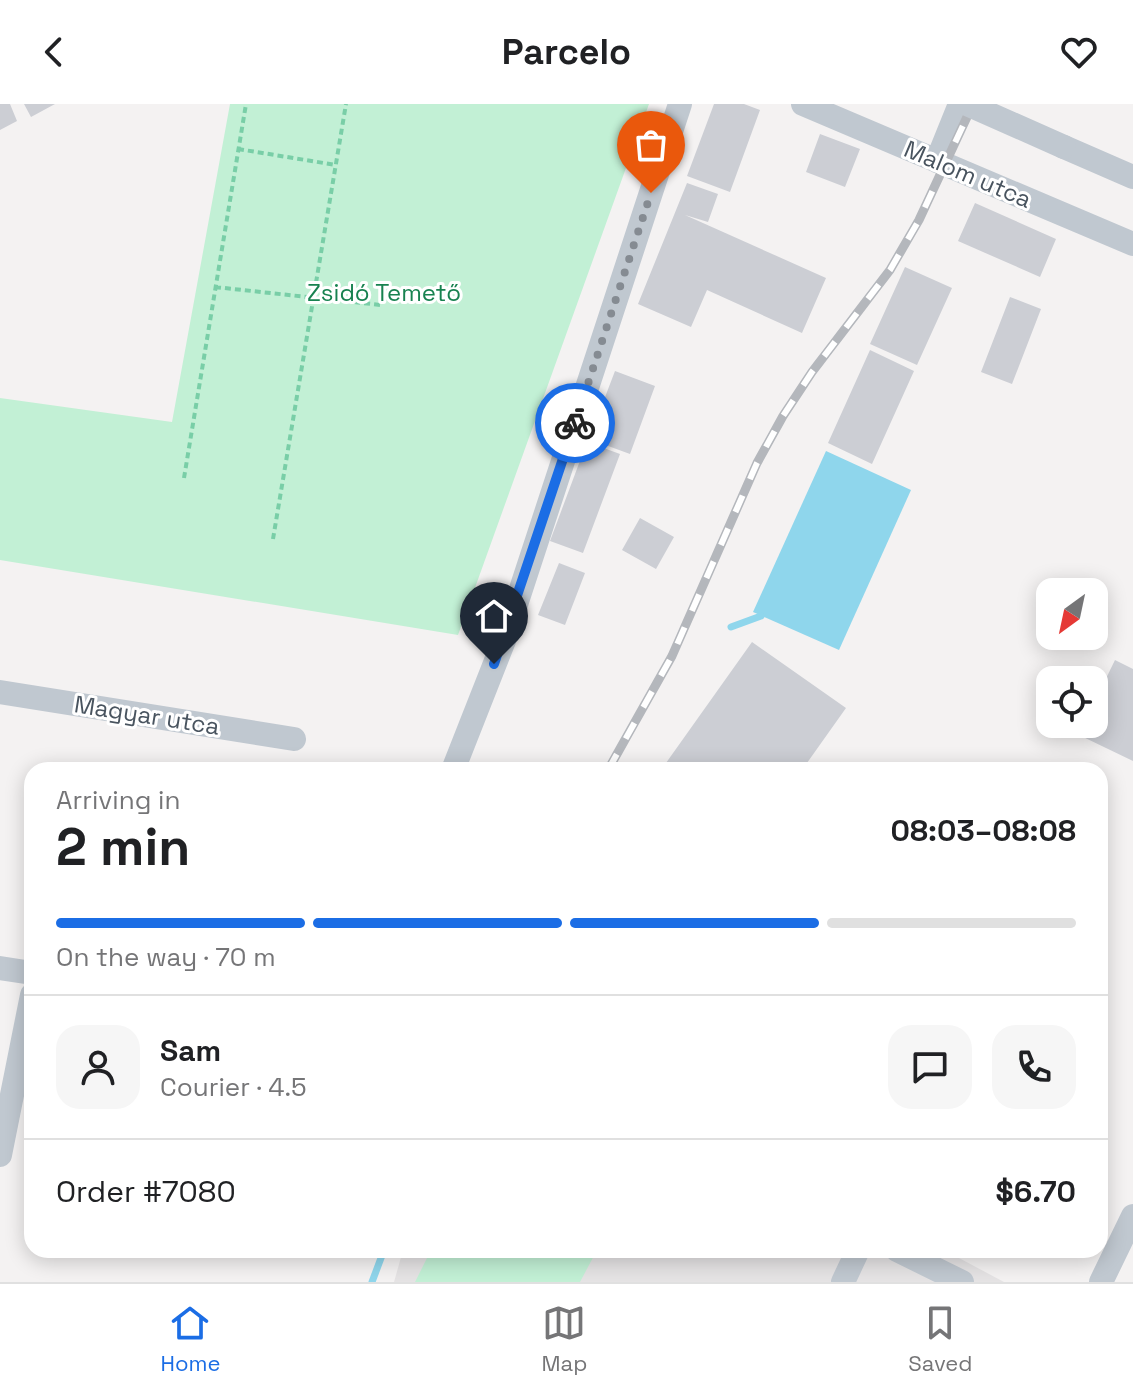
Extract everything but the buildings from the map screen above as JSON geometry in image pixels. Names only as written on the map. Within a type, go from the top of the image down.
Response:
[{"type":"street","points":[[456,762],[505,638],[680,104]]},
{"type":"street","name":"Malom utca","points":[[803,104],[1133,244]]},
{"type":"street","points":[[937,161],[960,104]]},
{"type":"street","points":[[967,104],[1133,177]]},
{"type":"street","name":"Magyar utca","points":[[0,692],[294,739]]},
{"type":"street","points":[[0,968],[24,972]]},
{"type":"street","points":[[0,1155],[24,1035]]},
{"type":"street","points":[[1101,1282],[1133,1216]]},
{"type":"street","points":[[843,1282],[854,1258]]},
{"type":"street","points":[[913,1258],[962,1282]]},
{"type":"path","points":[[184,478],[246,104]]},
{"type":"path","points":[[273,539],[346,104]]},
{"type":"path","points":[[238,149],[336,165]]},
{"type":"path","points":[[215,287],[381,305]]},
{"type":"shaded area","points":[[401,1258],[959,1258],[1004,1282],[394,1282]]},
{"type":"green space","name":"Zsidó Temető","points":[[230,104],[649,104],[458,635],[0,560],[0,398],[172,422]]},
{"type":"green space","points":[[427,1258],[593,1258],[580,1282],[415,1282]]},
{"type":"water","points":[[826,451],[911,490],[839,650],[753,612]]},
{"type":"waterway","points":[[731,627],[761,616]]},
{"type":"waterway","points":[[372,1282],[381,1258]]},
{"type":"railway","points":[[612,762],[672,656],[757,463],[812,372],[890,270],[919,220],[973,104]]},
{"type":"way so far","points":[[575,423],[651,193]]},
{"type":"route","points":[[494,664],[575,423]]}]
